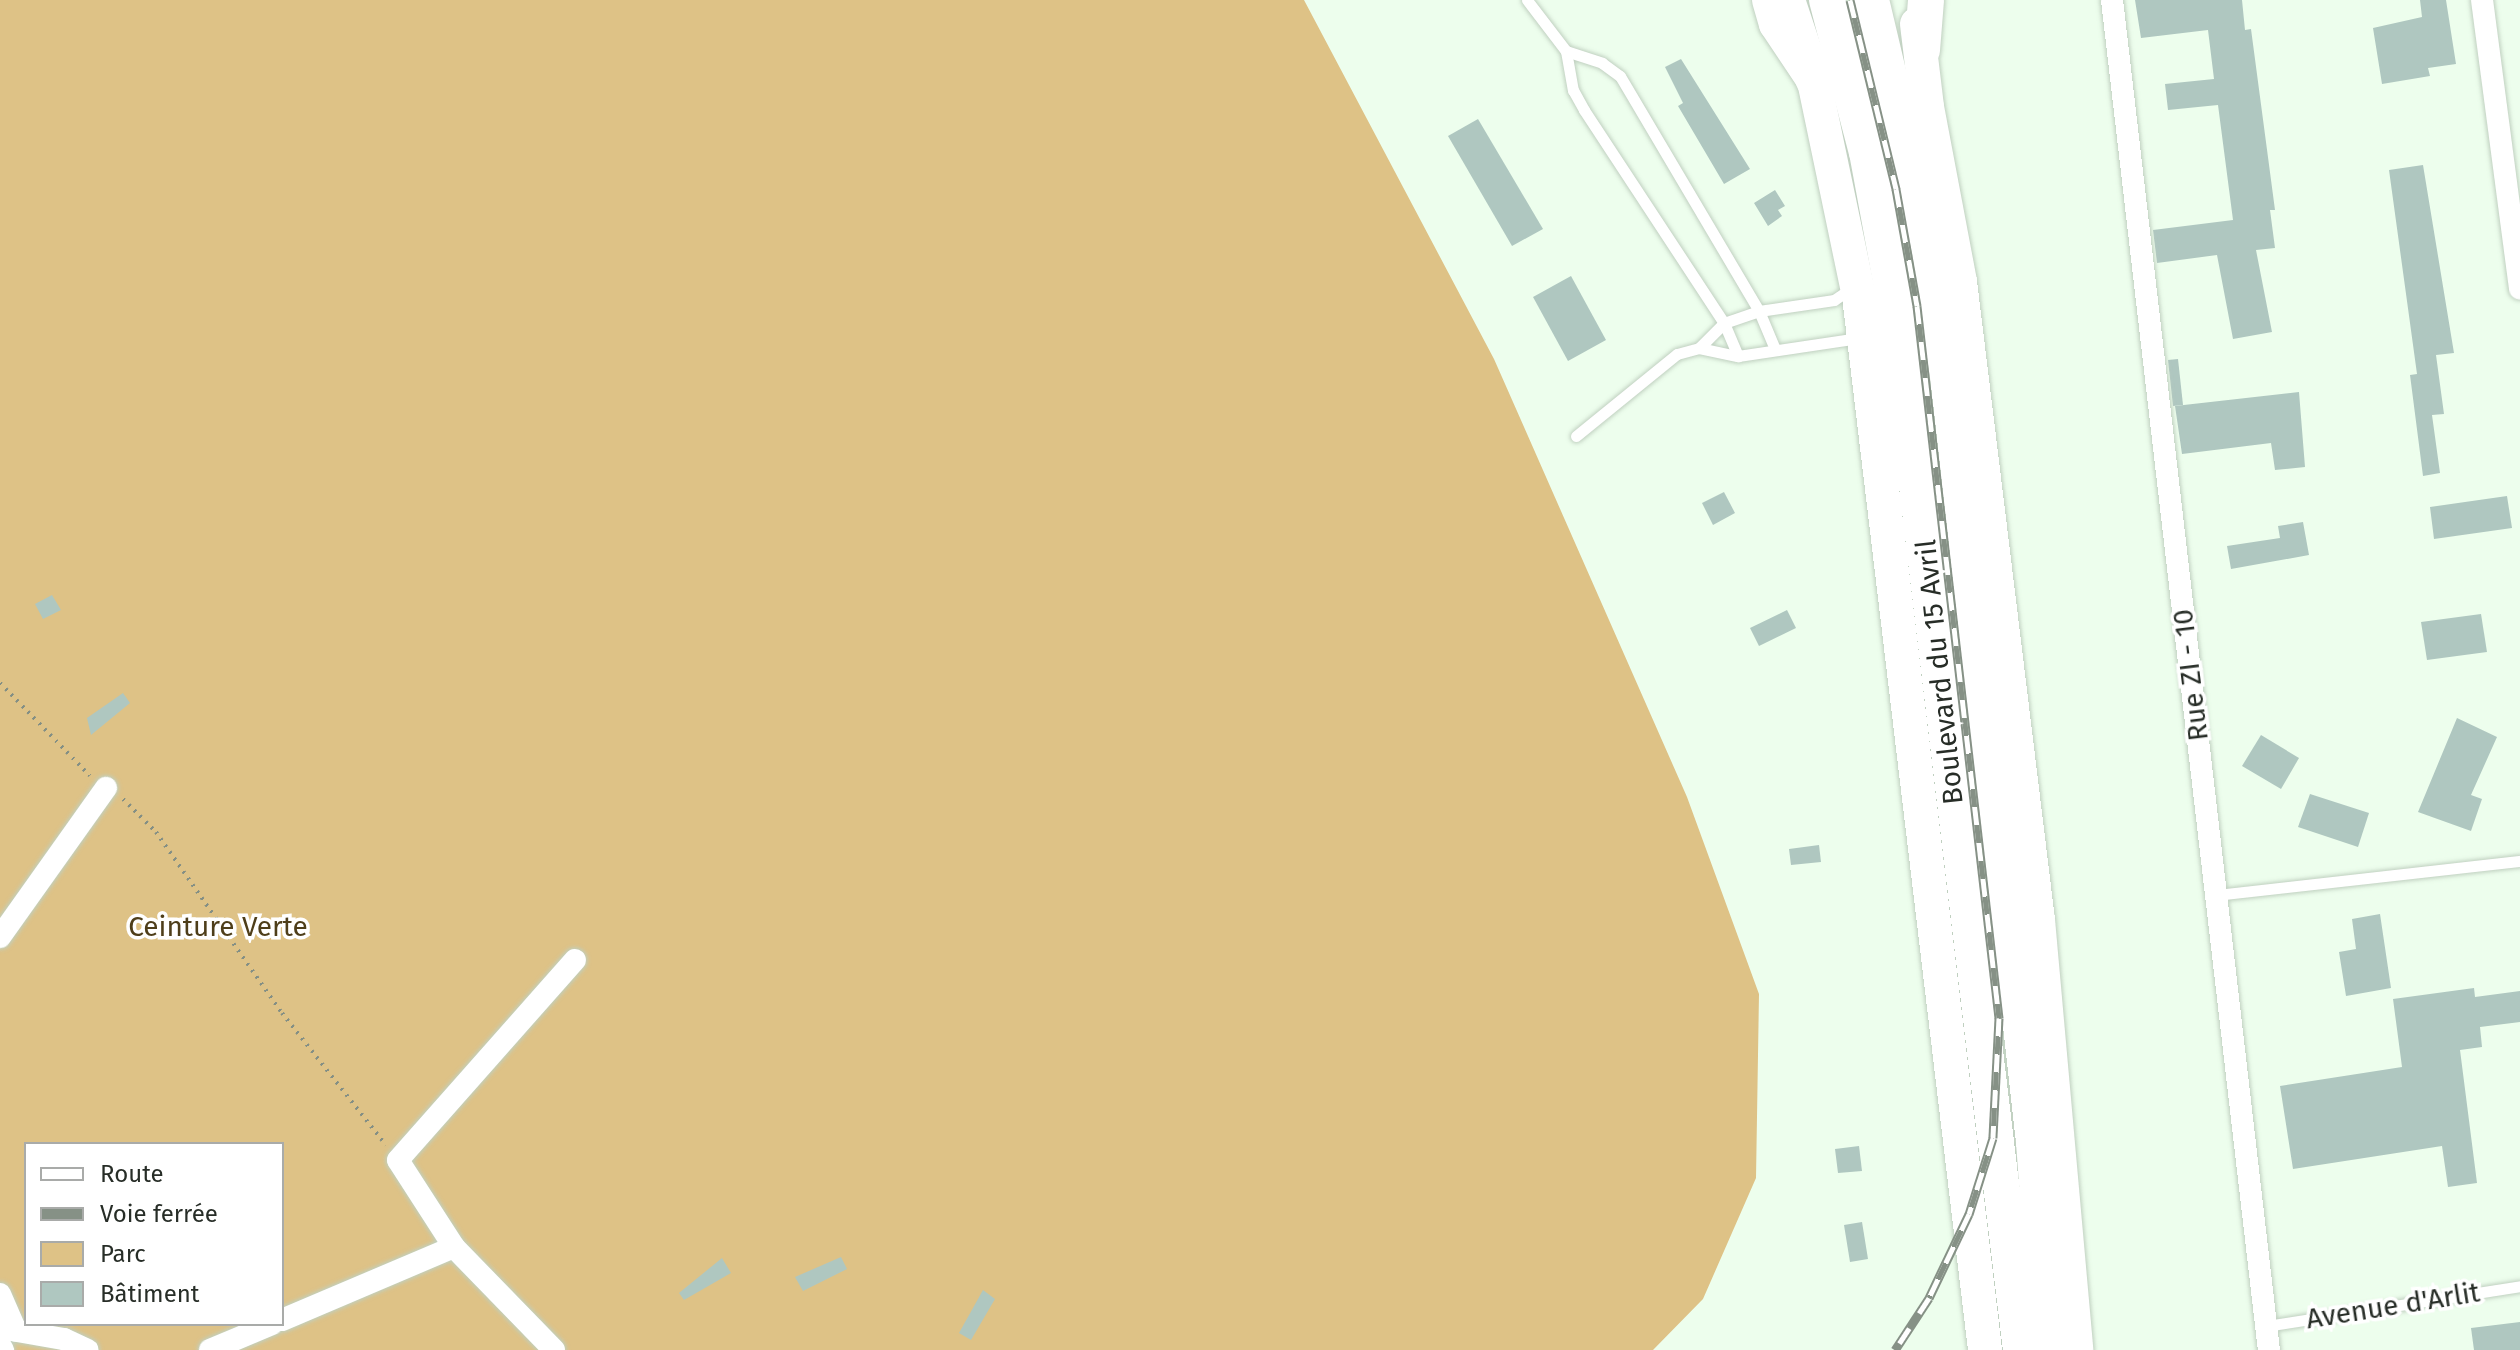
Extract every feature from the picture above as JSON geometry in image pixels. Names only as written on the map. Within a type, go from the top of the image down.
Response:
[{"type":"highway","points":[[1787,0],[1814,81]]},
{"type":"highway","name":"Boulevard du 15 Avril","points":[[1827,0],[1867,152],[1906,380],[2021,1350]]},
{"type":"highway","name":"Boulevard du 15 Avril","points":[[1871,0],[1929,245],[1949,384],[2033,1126],[2049,1350]]},
{"type":"highway","points":[[1922,50],[1926,0]]},
{"type":"main road","points":[[1769,0],[1776,24],[1814,81]]},
{"type":"main road","points":[[1913,0],[1922,50],[1927,107],[1960,282],[2036,904],[2076,1350]]},
{"type":"main road","name":"Boulevard du 15 Avril","points":[[1814,81],[1857,284],[1865,338],[1985,1350]]},
{"type":"street","name":"Rue ZI - 10","points":[[2112,0],[2269,1350]]},
{"type":"street","points":[[2482,0],[2520,289]]},
{"type":"street","points":[[0,937],[106,788]]},
{"type":"street","points":[[554,1350],[454,1247],[398,1160],[575,960]]},
{"type":"street","points":[[284,1319],[454,1247]]},
{"type":"street","points":[[0,1294],[5,1339],[67,1332],[88,1350]]},
{"type":"street","points":[[210,1350],[267,1326]]},
{"type":"lane","points":[[1527,0],[1566,51],[1573,90],[1584,110],[1724,323],[1738,356]]},
{"type":"lane","points":[[1566,51],[1602,63],[1620,76],[1759,311],[1775,349]]},
{"type":"lane","points":[[1699,348],[1724,323],[1759,311],[1834,300],[1857,284]]},
{"type":"lane","points":[[1576,436],[1677,354],[1699,348],[1738,356],[1865,338]]},
{"type":"lane","points":[[2216,895],[2520,861]]},
{"type":"lane","name":"Avenue d'Arlit","points":[[2266,1326],[2520,1286]]},
{"type":"path","points":[[0,683],[106,788],[156,832],[282,1013],[398,1160]]},
{"type":"green space","name":"Ceinture Verte","points":[[0,0],[1304,0],[1494,359],[1687,797],[1759,994],[1756,1178],[1703,1299],[1653,1350],[0,1350]]},
{"type":"building","points":[[2135,0],[2242,0],[2245,30],[2251,29],[2275,210],[2270,210],[2275,248],[2256,250],[2272,332],[2233,339],[2217,255],[2157,263],[2153,230],[2233,220],[2218,105],[2168,110],[2165,84],[2214,79],[2208,30],[2141,38]]},
{"type":"building","points":[[2420,0],[2446,0],[2456,64],[2428,68],[2430,76],[2382,84],[2373,28],[2422,17]]},
{"type":"building","points":[[1681,59],[1750,169],[1724,184],[1678,106],[1683,103],[1665,67]]},
{"type":"building","points":[[1478,119],[1543,229],[1512,246],[1448,136]]},
{"type":"building","points":[[2423,165],[2454,353],[2436,355],[2444,414],[2432,415],[2440,473],[2423,476],[2410,375],[2417,374],[2389,170]]},
{"type":"building","points":[[1775,190],[1785,206],[1778,210],[1782,216],[1768,226],[1754,203]]},
{"type":"building","points":[[1571,276],[1606,340],[1568,361],[1533,297]]},
{"type":"building","points":[[2178,359],[2183,405],[2173,406],[2168,360]]},
{"type":"building","points":[[2299,392],[2305,467],[2275,470],[2271,443],[2182,454],[2175,406]]},
{"type":"building","points":[[1724,492],[1735,513],[1713,525],[1702,503]]},
{"type":"building","points":[[2507,496],[2512,528],[2434,539],[2430,507]]},
{"type":"building","points":[[2303,522],[2309,555],[2231,569],[2227,546],[2280,538],[2278,526]]},
{"type":"building","points":[[52,595],[61,610],[43,619],[35,604]]},
{"type":"building","points":[[1787,610],[1796,628],[1759,646],[1750,628]]},
{"type":"building","points":[[2481,614],[2487,652],[2427,660],[2421,622]]},
{"type":"building","points":[[123,693],[130,703],[91,735],[87,718]]},
{"type":"building","points":[[2457,718],[2497,737],[2471,795],[2482,799],[2471,831],[2418,812]]},
{"type":"building","points":[[2261,735],[2299,758],[2281,789],[2242,766]]},
{"type":"building","points":[[2310,794],[2369,813],[2358,847],[2298,827]]},
{"type":"building","points":[[1819,845],[1821,862],[1791,865],[1789,849]]},
{"type":"building","points":[[2380,914],[2391,988],[2346,996],[2339,952],[2356,949],[2352,919]]},
{"type":"building","points":[[2474,988],[2475,997],[2520,991],[2520,1022],[2480,1027],[2482,1047],[2460,1050],[2477,1183],[2448,1187],[2442,1146],[2293,1169],[2280,1086],[2402,1067],[2393,999]]},
{"type":"building","points":[[1859,1146],[1862,1171],[1838,1173],[1835,1149]]},
{"type":"building","points":[[1862,1222],[1868,1259],[1850,1262],[1844,1225]]},
{"type":"building","points":[[841,1257],[847,1269],[803,1291],[795,1277]]},
{"type":"building","points":[[722,1258],[731,1273],[684,1300],[679,1293]]},
{"type":"building","points":[[983,1290],[995,1299],[971,1340],[959,1333]]},
{"type":"building","points":[[2520,1322],[2520,1350],[2474,1350],[2471,1328]]},
{"type":"railway","points":[[1850,0],[1896,189],[1917,306],[1999,1018],[1993,1138],[1969,1214],[1929,1298],[1895,1350]]}]
